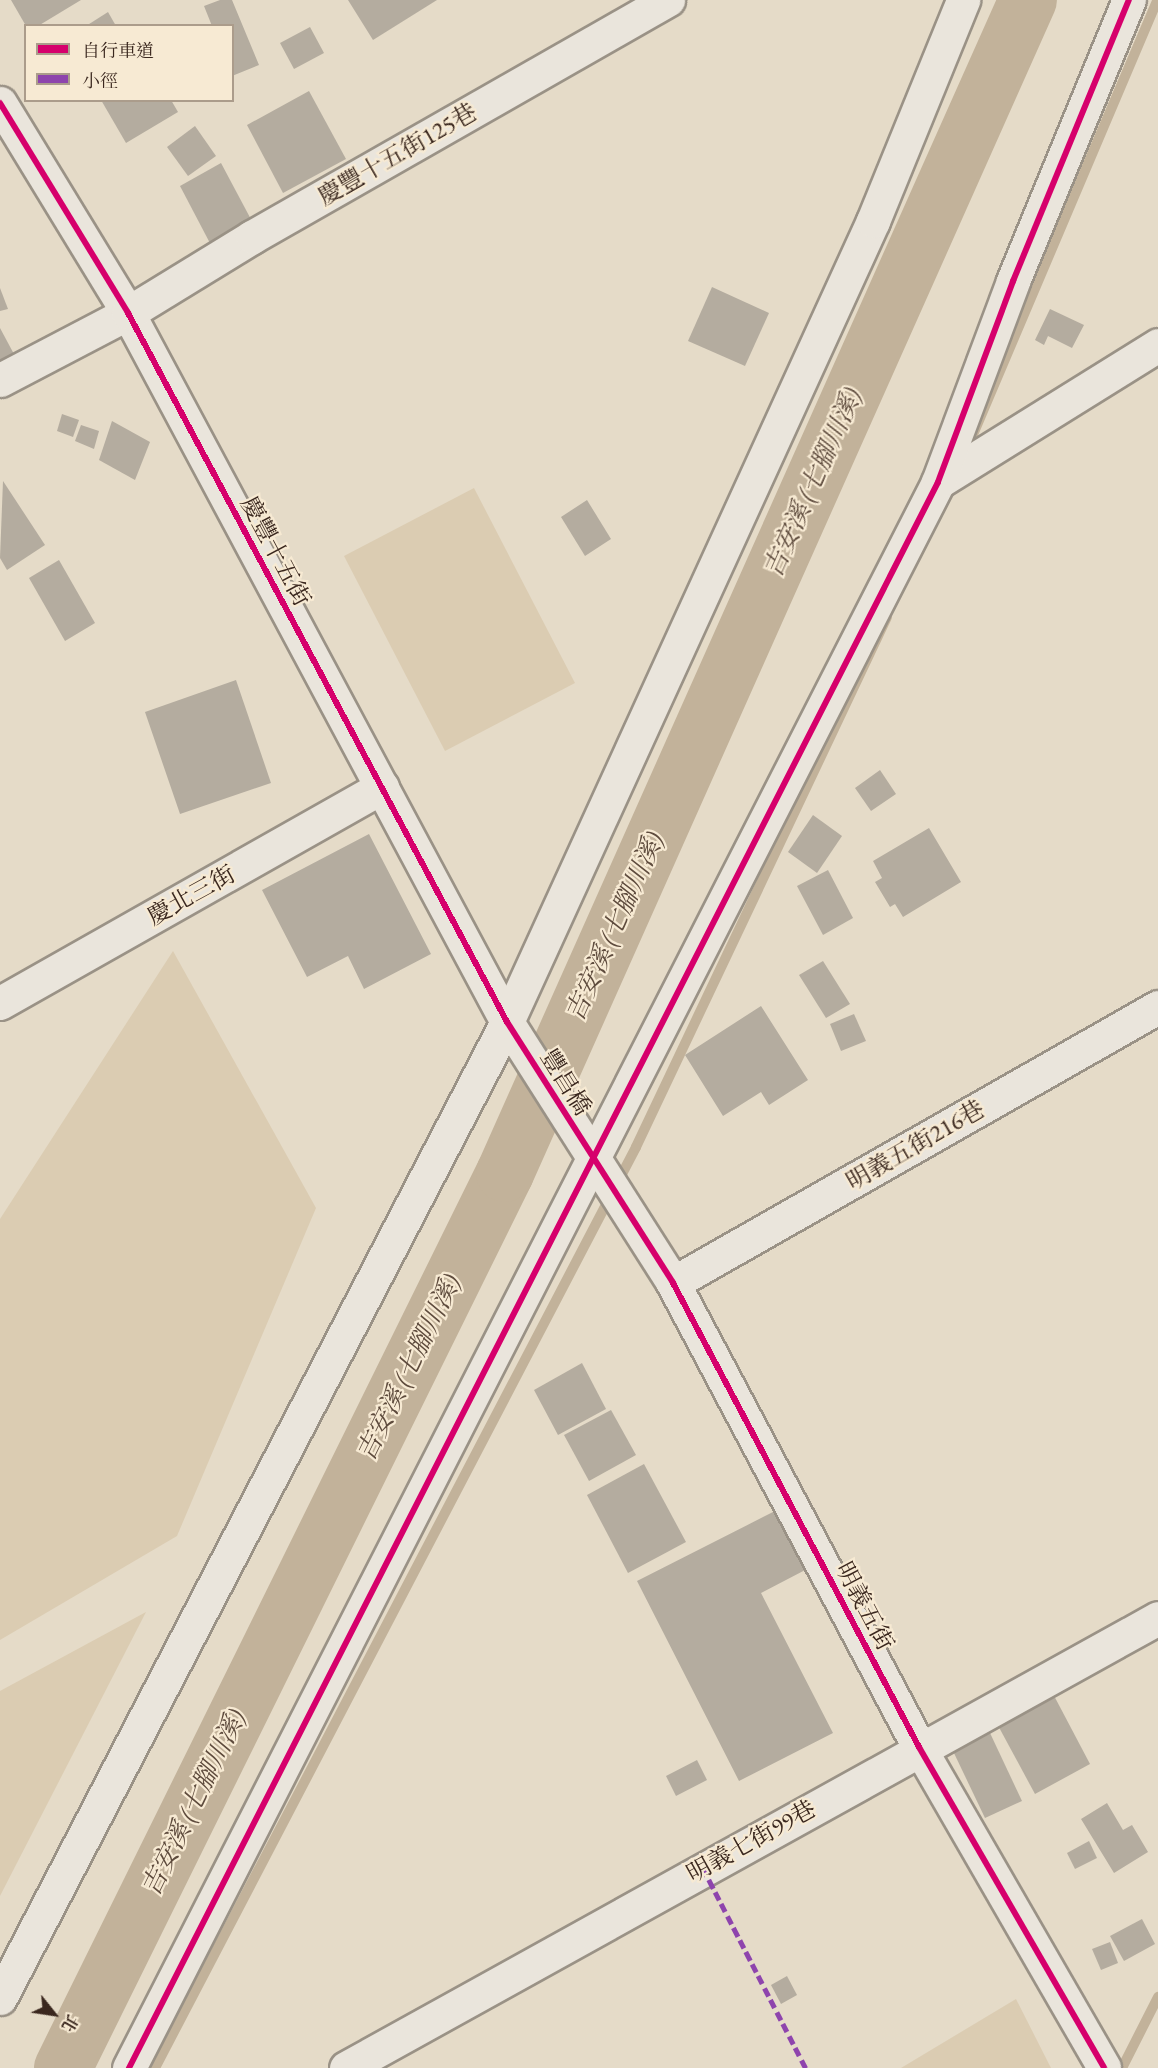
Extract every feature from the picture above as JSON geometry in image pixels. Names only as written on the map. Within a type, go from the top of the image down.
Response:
[{"type":"street","name":"慶豐十五街125巷","points":[[0,380],[128,313],[252,237],[668,0]]},
{"type":"street","points":[[0,1998],[507,1022],[873,221],[963,0]]},
{"type":"street","points":[[129,2068],[594,1161],[938,482],[1013,281],[1129,0]]},
{"type":"street","name":"慶豐十五街","points":[[0,104],[128,313],[507,1022]]},
{"type":"street","points":[[938,482],[1158,345]]},
{"type":"street","name":"慶北三街","points":[[0,1003],[382,787]]},
{"type":"street","name":"明義五街216巷","points":[[673,1283],[1158,1007]]},
{"type":"street","name":"豐昌橋","points":[[507,1022],[594,1161]]},
{"type":"street","name":"明義五街","points":[[594,1161],[673,1283],[919,1747],[1104,2068]]},
{"type":"street","name":"明義七街99巷","points":[[346,2068],[919,1747],[1158,1618]]},
{"type":"shaded area","points":[[474,488],[575,683],[445,751],[344,556]]},
{"type":"shaded area","points":[[173,951],[316,1208],[177,1536],[0,1640],[0,1219]]},
{"type":"shaded area","points":[[146,1612],[0,1896],[0,1691]]},
{"type":"shaded area","points":[[1016,1999],[1051,2068],[901,2068]]},
{"type":"building","points":[[11,0],[81,0],[41,24],[25,24]]},
{"type":"building","points":[[220,0],[232,0],[259,65],[234,75],[234,24],[211,24],[204,6]]},
{"type":"building","points":[[348,0],[437,0],[373,40]]},
{"type":"building","points":[[108,12],[115,24],[89,24]]},
{"type":"building","points":[[310,27],[324,53],[294,69],[280,43]]},
{"type":"building","points":[[309,91],[346,159],[283,193],[247,125]]},
{"type":"building","points":[[102,102],[172,102],[178,112],[126,143]]},
{"type":"building","points":[[195,126],[216,156],[188,176],[167,147]]},
{"type":"building","points":[[221,163],[254,225],[212,247],[180,186]]},
{"type":"building","points":[[712,287],[769,313],[745,366],[688,341]]},
{"type":"building","points":[[0,288],[8,309],[0,311]]},
{"type":"building","points":[[1050,309],[1084,325],[1072,348],[1048,336],[1044,345],[1035,340]]},
{"type":"building","points":[[0,328],[15,356],[0,365]]},
{"type":"building","points":[[62,414],[79,420],[73,437],[57,431]]},
{"type":"building","points":[[112,421],[150,442],[135,480],[99,460]]},
{"type":"building","points":[[81,425],[99,431],[94,449],[75,441]]},
{"type":"building","points":[[3,481],[45,545],[7,570],[0,558]]},
{"type":"building","points":[[587,500],[611,539],[585,556],[561,517]]},
{"type":"building","points":[[59,560],[95,623],[65,641],[29,578]]},
{"type":"building","points":[[236,680],[271,783],[180,814],[145,712]]},
{"type":"building","points":[[880,770],[896,794],[871,811],[855,788]]},
{"type":"building","points":[[813,815],[842,836],[817,873],[788,852]]},
{"type":"building","points":[[929,828],[961,882],[903,917],[895,904],[890,907],[875,882],[882,878],[873,861]]},
{"type":"building","points":[[369,834],[431,954],[364,989],[348,956],[307,977],[262,890]]},
{"type":"building","points":[[828,870],[853,918],[823,935],[797,886]]},
{"type":"building","points":[[823,961],[850,1004],[826,1018],[799,975]]},
{"type":"building","points":[[761,1006],[808,1080],[769,1105],[761,1092],[723,1116],[685,1055]]},
{"type":"building","points":[[854,1014],[866,1041],[841,1051],[830,1024]]},
{"type":"building","points":[[582,1363],[606,1409],[558,1435],[534,1390]]},
{"type":"building","points":[[611,1410],[636,1455],[589,1481],[564,1435]]},
{"type":"building","points":[[644,1464],[686,1542],[628,1573],[587,1495]]},
{"type":"building","points":[[779,1509],[809,1568],[761,1593],[833,1733],[739,1781],[637,1581]]},
{"type":"building","points":[[1051,1690],[1090,1764],[1035,1794],[995,1720]]},
{"type":"building","points":[[990,1733],[1022,1801],[985,1818],[953,1751]]},
{"type":"building","points":[[697,1760],[707,1780],[676,1796],[666,1776]]},
{"type":"building","points":[[1107,1803],[1123,1830],[1132,1825],[1148,1852],[1114,1873],[1081,1819]]},
{"type":"building","points":[[1089,1841],[1097,1858],[1075,1869],[1067,1853]]},
{"type":"building","points":[[1142,1919],[1155,1944],[1124,1961],[1110,1936]]},
{"type":"building","points":[[1110,1942],[1118,1963],[1101,1970],[1092,1949]]},
{"type":"building","points":[[787,1976],[797,1995],[781,2004],[771,1985]]},
{"type":"waterway","name":"吉安溪 (七腳川溪)","points":[[63,2068],[505,1173],[1028,0]]},
{"type":"waterway","points":[[966,451],[1157,0]]},
{"type":"waterway","points":[[155,2068],[636,1147],[887,617]]},
{"type":"waterway","points":[[1122,2068],[1158,1997]]},
{"type":"marked path","points":[[703,1868],[806,2068]]},
{"type":"cycle path","points":[[129,2068],[938,482],[1013,281],[1129,0]]},
{"type":"cycle path","points":[[0,103],[128,313],[507,1022],[673,1283],[919,1747],[1104,2068]]}]
